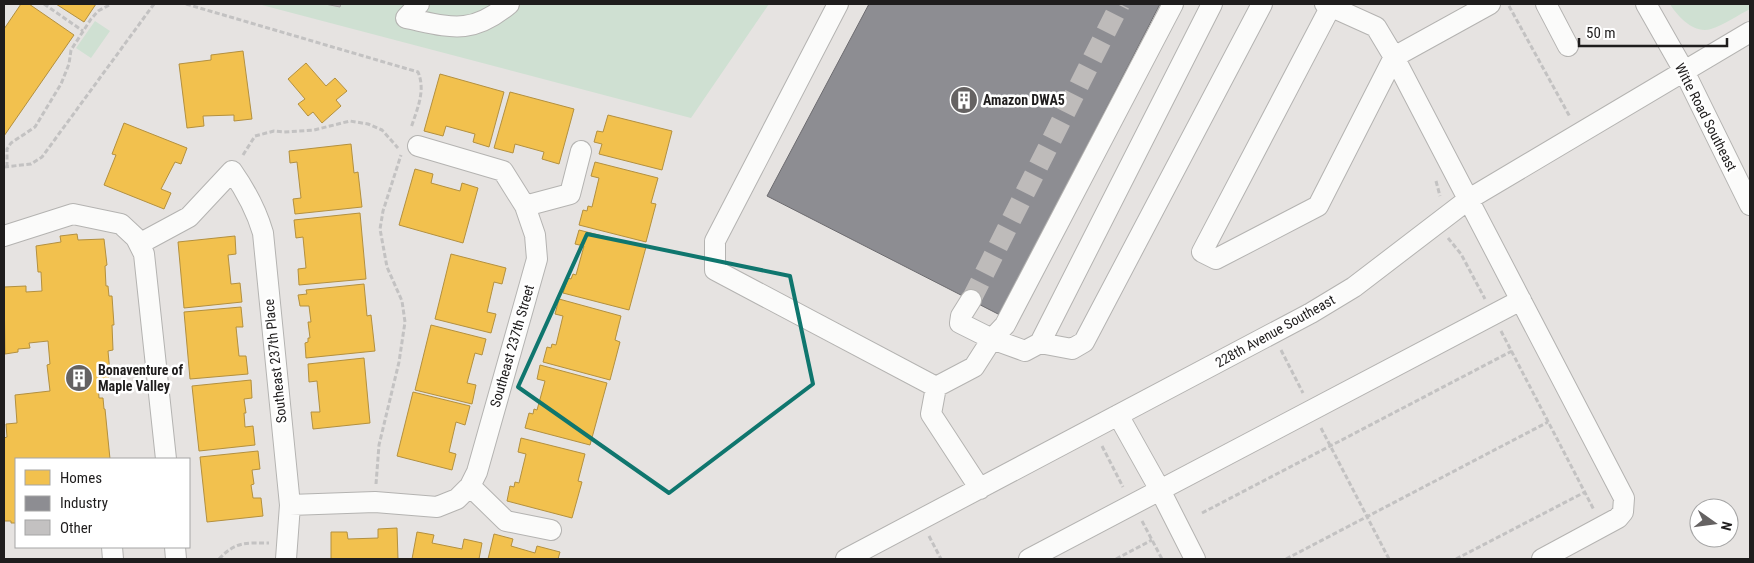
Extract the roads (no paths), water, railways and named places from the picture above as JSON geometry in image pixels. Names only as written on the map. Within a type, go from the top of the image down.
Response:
[{"type":"street","points":[[418,4],[406,18],[454,28],[474,25],[509,4]]},
{"type":"street","points":[[838,4],[715,241],[715,270],[936,387]]},
{"type":"street","points":[[936,387],[974,367],[992,339],[1005,325],[1173,4]]},
{"type":"street","points":[[1040,343],[1212,4]]},
{"type":"street","points":[[971,300],[961,316],[960,323],[992,339],[1025,350],[1040,343],[1072,348],[1084,342],[1262,4]]},
{"type":"street","points":[[1490,4],[1394,57],[1318,206],[1216,258],[1202,252],[1329,4],[1376,27],[1394,57],[1469,199],[1624,498],[1623,512],[1618,518],[1542,559]]},
{"type":"street","points":[[1546,4],[1568,46]]},
{"type":"street","name":"Witte Road Southeast","points":[[1646,4],[1684,72],[1750,205]]},
{"type":"street","name":"228th Avenue Southeast","points":[[846,559],[1311,314],[1354,287],[1469,199],[1750,32]]},
{"type":"street","name":"Southeast 237th Street","points":[[410,144],[504,170],[525,206],[536,235],[537,259],[477,472],[470,486]]},
{"type":"street","points":[[525,206],[570,194],[581,151]]},
{"type":"street","name":"Southeast 237th Place","points":[[139,244],[189,217],[232,171],[248,193],[258,215],[263,233],[290,504],[286,551]]},
{"type":"street","points":[[4,236],[73,214],[121,224],[136,238],[144,254],[166,458]]},
{"type":"street","points":[[1029,559],[1521,300]]},
{"type":"street","points":[[936,387],[931,414],[980,489]]},
{"type":"street","points":[[1118,415],[1160,490],[1195,559]]},
{"type":"street","points":[[290,504],[375,502],[438,507],[447,505],[457,499],[470,486],[506,521],[551,530]]},
{"type":"tunnel","points":[[971,300],[1120,4]]},
{"type":"place","name":"Amazon DWA5","points":[[964,100]]},
{"type":"place","name":"Bonaventure of Maple Valley","points":[[79,378]]}]
